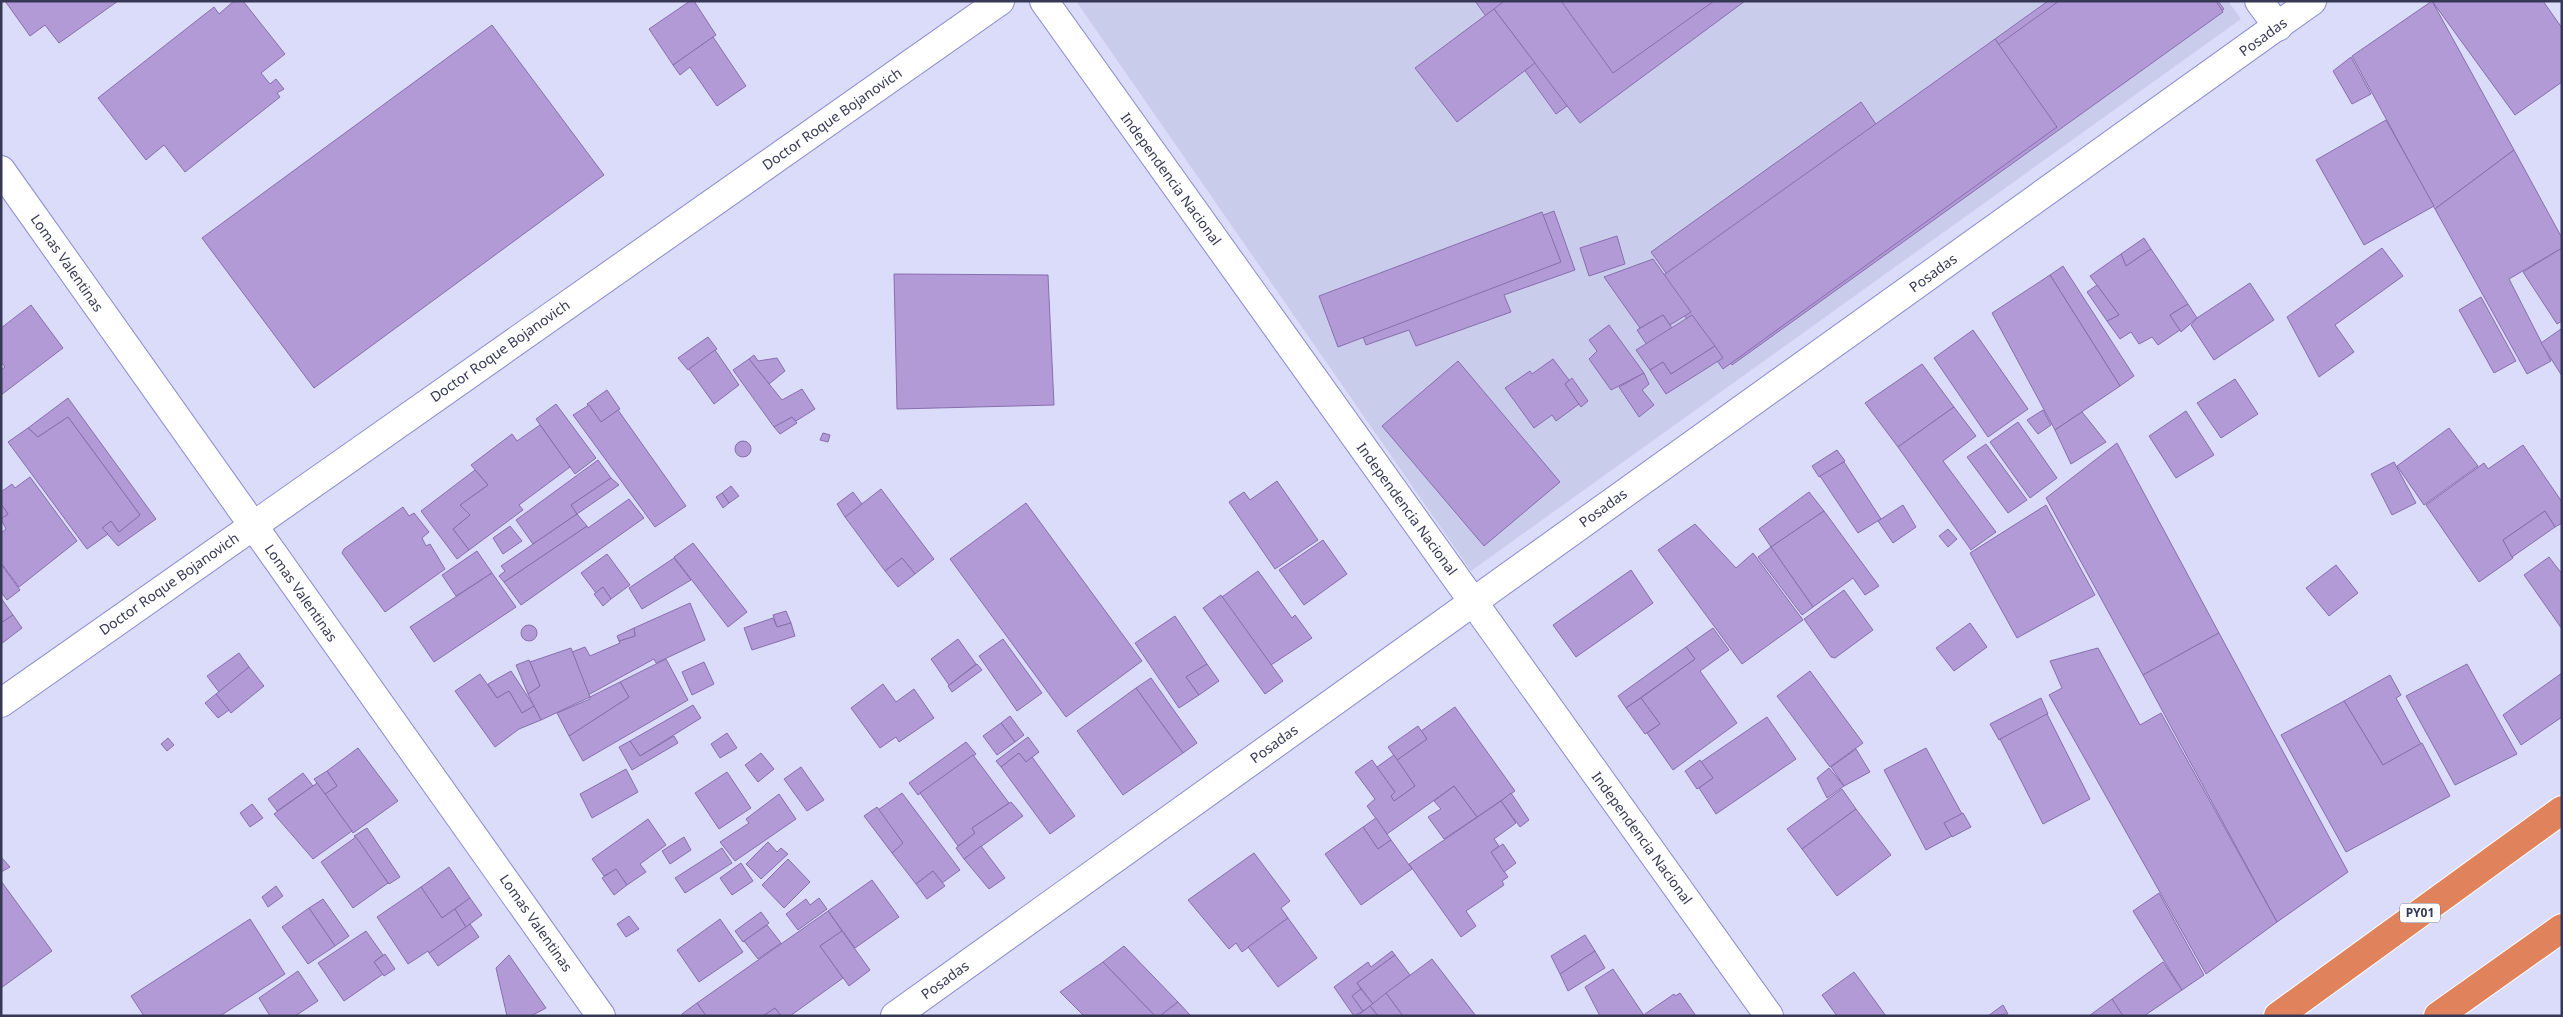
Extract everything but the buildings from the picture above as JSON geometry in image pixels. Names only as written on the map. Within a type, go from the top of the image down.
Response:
[{"type":"highway","name":"PY01","points":[[2278,1016],[2562,810]]},
{"type":"highway","points":[[2438,1016],[2562,928]]},
{"type":"street","name":"Doctor Roque Bojanovich","points":[[1,703],[1000,1]]},
{"type":"street","name":"Independencia Nacional","points":[[1044,1],[1769,1016]]},
{"type":"street","points":[[2259,1],[2278,27]]},
{"type":"street","name":"Posadas","points":[[895,1016],[2312,1]]},
{"type":"street","name":"Lomas Valentinas","points":[[1,170],[601,1016]]},
{"type":"shaded area","points":[[1076,1],[2228,1],[2241,19],[1471,571]]}]
